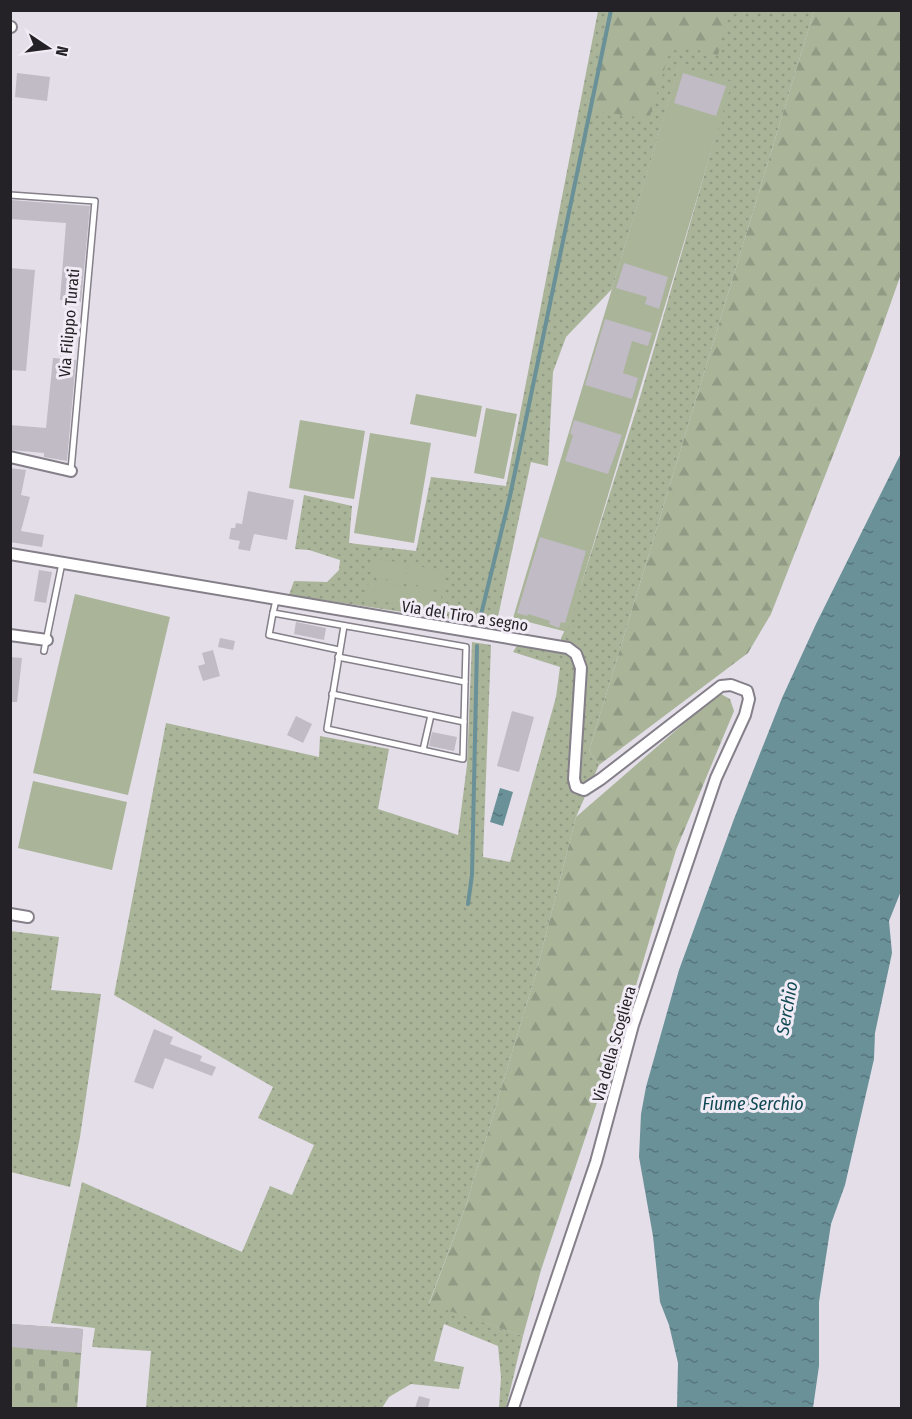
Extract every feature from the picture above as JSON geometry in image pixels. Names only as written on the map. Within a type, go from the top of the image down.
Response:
[{"type":"street","name":"Via Filippo Turati","points":[[10,457],[71,471]]},
{"type":"street","name":"Via del Tiro a segno","points":[[10,554],[568,648],[576,654],[581,669],[573,779],[576,787],[584,790],[602,779],[721,686],[731,685],[747,691]]},
{"type":"street","points":[[10,635],[46,645]]},
{"type":"street","name":"Via della Scogliera","points":[[513,1408],[596,1162],[633,1025],[716,778],[745,715],[749,699],[747,691]]},
{"type":"street","points":[[10,914],[28,917]]},
{"type":"lane","name":"Via Filippo Turati","points":[[10,195],[95,201],[71,471]]},
{"type":"lane","points":[[46,645],[62,563]]},
{"type":"lane","points":[[276,600],[269,635],[339,654],[465,682]]},
{"type":"lane","points":[[273,613],[466,647],[463,759],[327,729],[344,626]]},
{"type":"lane","points":[[332,694],[464,722]]},
{"type":"lane","points":[[423,750],[431,715]]},
{"type":"green space","points":[[609,10],[728,11],[718,55],[682,46],[669,54],[649,119],[590,110]]},
{"type":"green space","points":[[598,11],[814,11],[589,751],[599,765],[576,817],[536,973],[466,1205],[429,1303],[523,1336],[506,1408],[499,1408],[501,1377],[498,1346],[444,1324],[434,1361],[464,1367],[459,1389],[411,1384],[389,1397],[382,1408],[146,1408],[151,1351],[92,1347],[95,1328],[51,1323],[82,1182],[242,1252],[270,1186],[292,1195],[314,1145],[258,1118],[273,1087],[114,995],[166,723],[319,757],[320,736],[389,749],[378,809],[458,835],[467,765],[472,642],[491,645],[483,857],[510,862],[556,697],[560,667],[513,652],[518,644],[561,652],[561,638],[570,620],[638,404],[731,82],[679,67],[612,289],[566,337],[553,372],[548,466],[531,462],[496,626],[289,595],[294,581],[327,582],[339,570],[340,560],[309,550],[295,549],[304,495],[352,506],[349,543],[416,551],[431,477],[506,486]]},
{"type":"green space","points":[[814,11],[901,11],[901,274],[873,353],[771,614],[748,653],[599,765],[589,751]]},
{"type":"green space","points":[[679,66],[732,82],[567,632],[513,618]]},
{"type":"green space","points":[[416,394],[482,406],[476,437],[410,424]]},
{"type":"green space","points":[[486,408],[517,414],[504,479],[474,473]]},
{"type":"green space","points":[[300,420],[365,431],[354,499],[289,488]]},
{"type":"green space","points":[[370,433],[431,443],[414,543],[354,533]]},
{"type":"green space","points":[[373,558],[408,564],[404,583],[370,576]]},
{"type":"green space","points":[[410,565],[446,571],[442,590],[406,583]]},
{"type":"green space","points":[[369,580],[404,586],[400,605],[366,598]]},
{"type":"green space","points":[[406,586],[442,593],[438,611],[402,605]]},
{"type":"green space","points":[[75,594],[170,617],[128,795],[33,773]]},
{"type":"green space","points":[[719,693],[730,699],[734,711],[676,850],[635,989],[541,1270],[523,1336],[429,1304],[466,1205],[536,973],[576,817]]},
{"type":"green space","points":[[33,781],[127,802],[112,870],[18,848]]},
{"type":"green space","points":[[10,931],[59,937],[51,990],[101,994],[80,1137],[70,1187],[11,1172]]},
{"type":"green space","points":[[10,1324],[83,1329],[77,1408],[11,1408]]},
{"type":"water","name":"Fiume Serchio","points":[[901,453],[901,891],[889,921],[892,953],[875,1033],[874,1059],[845,1185],[831,1224],[819,1302],[819,1366],[813,1408],[677,1408],[678,1363],[669,1325],[660,1302],[653,1236],[639,1157],[641,1114],[646,1087],[679,970],[734,819],[782,698]]},
{"type":"water","points":[[500,788],[513,792],[503,826],[490,822]]},
{"type":"building","points":[[17,73],[50,77],[47,101],[15,97]]},
{"type":"building","points":[[683,73],[726,86],[716,116],[674,103]]},
{"type":"building","points":[[11,200],[90,206],[81,302],[60,300],[66,223],[10,219]]},
{"type":"building","points":[[624,263],[668,277],[659,309],[645,304],[647,297],[616,288]]},
{"type":"building","points":[[10,268],[35,270],[26,371],[10,370]]},
{"type":"building","points":[[605,319],[652,333],[648,346],[632,341],[623,373],[638,378],[632,399],[585,385]]},
{"type":"building","points":[[53,358],[76,360],[67,461],[44,457],[44,453],[10,450],[10,425],[46,428]]},
{"type":"building","points":[[574,420],[622,435],[608,474],[565,461],[573,435],[570,434]]},
{"type":"building","points":[[10,468],[26,470],[21,495],[30,497],[21,531],[44,535],[42,547],[10,542]]},
{"type":"building","points":[[248,491],[294,500],[287,540],[254,534],[250,551],[238,549],[240,541],[229,539],[231,528],[235,528],[236,523],[242,524]]},
{"type":"building","points":[[540,537],[586,551],[565,623],[561,622],[559,628],[549,624],[550,621],[517,613]]},
{"type":"building","points":[[39,570],[52,572],[46,603],[34,601]]},
{"type":"building","points":[[296,622],[326,628],[324,640],[294,634]]},
{"type":"building","points":[[220,638],[235,641],[233,650],[218,647]]},
{"type":"building","points":[[213,650],[220,676],[203,681],[198,666],[205,664],[202,653]]},
{"type":"building","points":[[10,657],[22,658],[17,702],[10,702]]},
{"type":"building","points":[[512,711],[534,717],[519,772],[497,766]]},
{"type":"building","points":[[296,716],[312,724],[303,743],[287,735]]},
{"type":"building","points":[[432,732],[457,737],[454,751],[429,746]]},
{"type":"building","points":[[154,1029],[173,1037],[170,1044],[202,1056],[200,1061],[216,1067],[212,1076],[165,1058],[153,1089],[134,1082]]},
{"type":"building","points":[[10,1324],[83,1329],[81,1353],[10,1347]]},
{"type":"building","points":[[419,1396],[430,1399],[428,1408],[415,1408]]},
{"type":"waterway","points":[[478,627],[510,496],[611,10]]},
{"type":"waterway","points":[[468,904],[472,875],[477,646]]},
{"type":"water label","name":"Serchio","points":[[787,1008]]}]
